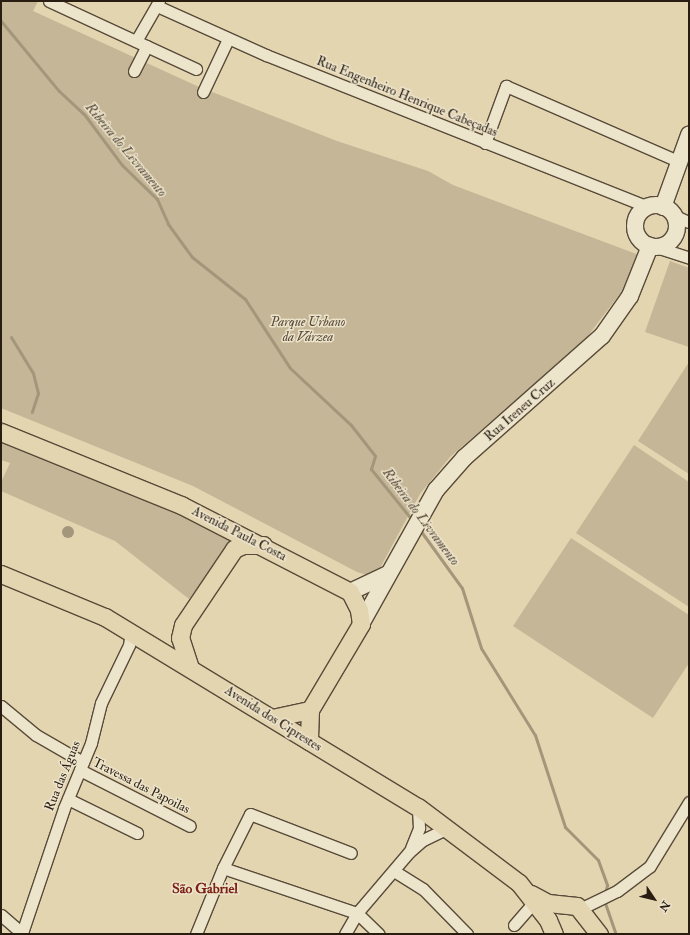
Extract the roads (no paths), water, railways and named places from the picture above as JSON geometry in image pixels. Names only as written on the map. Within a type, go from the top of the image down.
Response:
[{"type":"main road","name":"Avenida Paula Costa","points":[[1,432],[181,505],[263,545],[350,592]]},
{"type":"main road","points":[[190,668],[180,638],[183,625],[234,549],[243,545],[263,545]]},
{"type":"main road","name":"Avenida dos Ciprestes","points":[[2,577],[62,596],[131,632],[418,807],[448,828],[531,896],[542,901],[561,905],[572,904],[582,908]]},
{"type":"main road","points":[[309,741],[310,710],[361,624],[359,610],[350,592]]},
{"type":"main road","points":[[272,718],[310,710]]},
{"type":"main road","name":"Avenida dos Ciprestes","points":[[531,896],[552,930]]},
{"type":"main road","name":"Avenida dos Ciprestes","points":[[552,930],[553,913],[561,905]]},
{"type":"main road","points":[[582,908],[599,934]]},
{"type":"street","points":[[49,1],[196,69]]},
{"type":"street","points":[[136,41],[158,4]]},
{"type":"street","name":"Rua Engenheiro Henrique Cabeçadas","points":[[158,4],[228,39],[485,143],[662,210],[689,222]]},
{"type":"street","points":[[203,92],[228,39]]},
{"type":"street","points":[[134,71],[147,46]]},
{"type":"street","points":[[485,143],[506,86],[680,162]]},
{"type":"street","points":[[662,210],[689,135]]},
{"type":"street","points":[[662,210],[638,215],[635,227],[639,239],[653,247],[689,258]]},
{"type":"street","points":[[653,247],[672,239],[676,227],[662,210]]},
{"type":"street","name":"Rua Ireneu Cruz","points":[[361,624],[377,601],[388,574],[420,515],[464,458],[583,355],[612,324],[630,296],[653,247]]},
{"type":"street","points":[[350,592],[388,574]]},
{"type":"street","name":"Rua das Águas","points":[[22,933],[68,799],[82,766],[101,703],[129,645],[131,632]]},
{"type":"street","name":"Travessa das Papoilas","points":[[1,706],[36,735],[82,766],[190,826]]},
{"type":"street","points":[[68,799],[137,833]]},
{"type":"street","points":[[582,908],[598,898],[617,891],[640,875],[659,855],[689,802]]},
{"type":"street","points":[[409,852],[418,831],[418,807]]},
{"type":"street","points":[[196,934],[223,868],[250,814],[351,853]]},
{"type":"street","points":[[345,934],[357,913],[409,852],[423,840],[448,828]]},
{"type":"street","points":[[223,868],[357,913],[379,934]]},
{"type":"street","points":[[394,871],[423,889],[463,932]]},
{"type":"street","points":[[514,925],[531,896]]},
{"type":"street","points":[[1,915],[22,933]]},
{"type":"waterway","name":"Ribeira do Livramento","points":[[1,21],[59,91],[84,114],[122,165],[157,199],[168,224],[192,257],[245,299],[290,368],[351,425],[375,456],[371,469],[413,521]]},
{"type":"waterway","points":[[11,337],[33,373],[38,393],[32,412]]},
{"type":"waterway","name":"Ribeira do Livramento","points":[[420,530],[462,588],[481,648],[535,735],[565,827],[598,860],[607,885],[605,893]]},
{"type":"waterway","name":"Ribeira do Livramento","points":[[604,900],[616,934]]},
{"type":"district","name":"São Gabriel","points":[[205,889]]},
{"type":"park label","name":"Parque Urbano da Várzea","points":[[308,330]]}]
